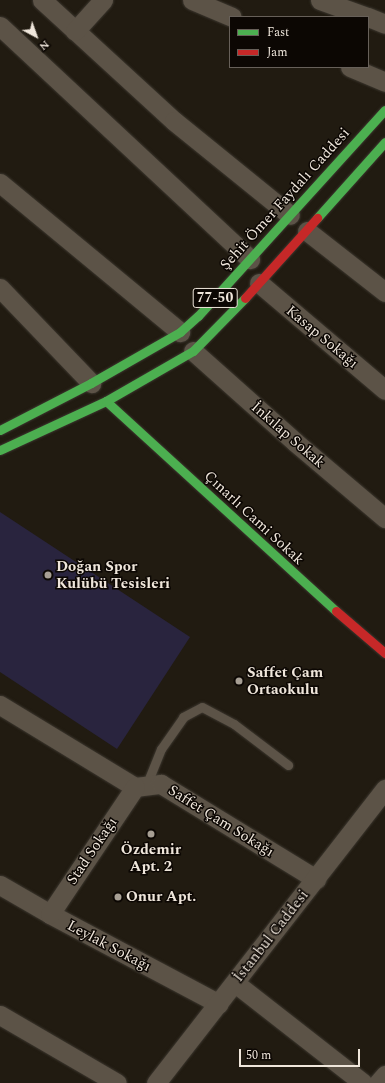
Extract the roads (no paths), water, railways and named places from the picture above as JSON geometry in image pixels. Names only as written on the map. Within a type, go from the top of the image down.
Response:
[{"type":"main road","name":"Şehit Ömer Faydalı Caddesi","points":[[0,430],[91,383],[180,332],[198,316],[385,110]]},
{"type":"main road","name":"77-50","points":[[0,450],[106,401],[193,350],[214,332],[381,153]]},
{"type":"main road","name":"Çınarlı Cami Sokak","points":[[106,401],[297,578],[385,653]]},
{"type":"street","points":[[42,0],[174,121],[290,215]]},
{"type":"street","points":[[76,31],[103,0]]},
{"type":"street","points":[[192,0],[230,16]]},
{"type":"street","points":[[320,0],[364,16]]},
{"type":"street","points":[[369,18],[385,24]]},
{"type":"street","points":[[0,26],[250,259]]},
{"type":"street","points":[[352,68],[385,82]]},
{"type":"street","points":[[0,183],[180,332]]},
{"type":"street","points":[[307,231],[385,292]]},
{"type":"street","name":"Kasap Sokağı","points":[[259,283],[385,390]]},
{"type":"street","points":[[0,288],[91,383]]},
{"type":"street","name":"İnkılap Sokak","points":[[193,350],[294,442],[385,518]]},
{"type":"street","name":"Saffet Çam Sokağı","points":[[0,705],[141,786],[161,784],[316,879]]},
{"type":"street","name":"Stad Sokağı","points":[[50,914],[141,786]]},
{"type":"street","name":"İstanbul Caddesi","points":[[156,1083],[385,789]]},
{"type":"street","name":"Leylak Sokağı","points":[[1,887],[219,1004]]},
{"type":"street","points":[[235,983],[363,1083]]},
{"type":"street","points":[[0,1015],[117,1083]]},
{"type":"street","points":[[378,1083],[385,1075]]},
{"type":"lane","points":[[141,786],[161,750],[183,717],[202,707],[234,724],[288,765]]},
{"type":"place","name":"Doğan Spor Kulübü Tesisleri","points":[[48,575]]},
{"type":"place","name":"Saffet Çam Ortaokulu","points":[[239,681]]},
{"type":"place","name":"Özdemir Apt. 2","points":[[151,834]]},
{"type":"place","name":"Onur Apt.","points":[[118,897]]}]
